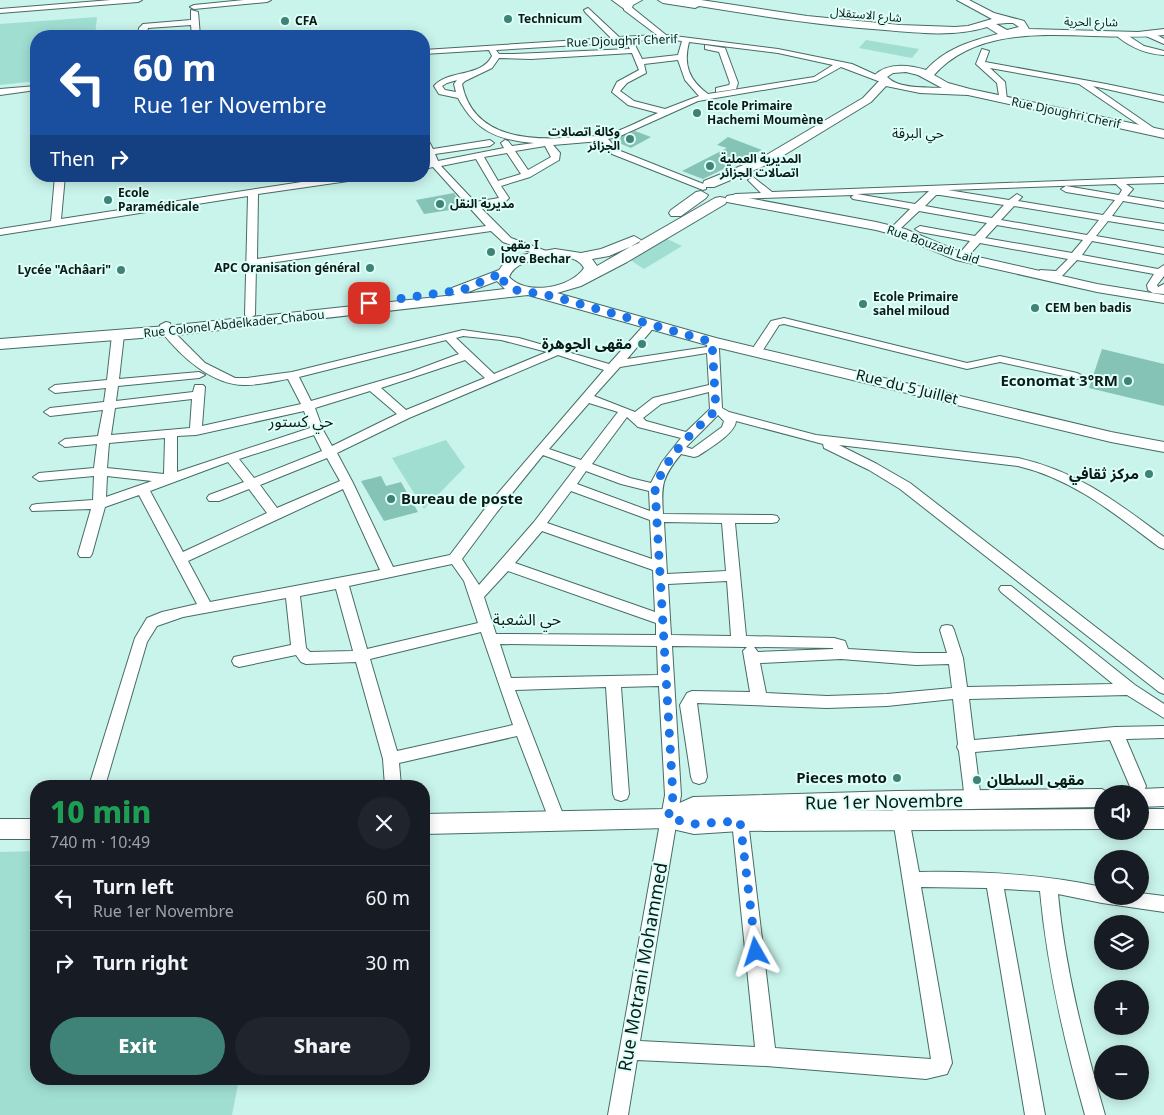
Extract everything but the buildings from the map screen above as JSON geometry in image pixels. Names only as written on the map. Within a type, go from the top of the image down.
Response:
[{"type":"main road","points":[[617,0],[627,8],[628,3],[638,0]]},
{"type":"main road","name":"شارع الاستقلال","points":[[662,0],[814,23],[932,33],[1016,30]]},
{"type":"main road","name":"شارع الاستقلال","points":[[683,0],[776,15],[884,27],[973,31],[1005,20]]},
{"type":"main road","points":[[952,0],[990,24],[996,30],[1016,30]]},
{"type":"main road","points":[[962,0],[990,15],[1005,20],[1016,30]]},
{"type":"main road","name":"شارع الحرية","points":[[1016,30],[1045,28],[1083,32],[1127,32],[1164,30]]},
{"type":"main road","points":[[584,279],[731,197],[772,165],[872,102],[882,97],[925,86],[930,82],[928,77],[938,62],[962,48],[975,42],[1016,30]]},
{"type":"main road","name":"شارع الحرية","points":[[1016,30],[1121,35],[1149,34],[1164,30]]},
{"type":"main road","points":[[580,257],[604,253],[660,225],[704,189],[766,160],[867,100],[882,81],[882,74],[890,70],[906,69],[929,61],[973,31]]},
{"type":"main road","points":[[932,33],[948,37],[958,43]]},
{"type":"main road","points":[[906,69],[968,92]]},
{"type":"main road","points":[[882,81],[909,89],[968,92]]},
{"type":"main road","name":"Rue Djoughri Cherif","points":[[968,92],[1159,133]]},
{"type":"main road","points":[[704,189],[725,184],[731,197]]},
{"type":"main road","points":[[704,189],[709,200],[731,197]]},
{"type":"main road","name":"Rue Bouzadi Laid","points":[[731,197],[900,232],[961,257],[1097,288],[1164,299]]},
{"type":"main road","name":"Rue Colonel Abdelkader Chabou","points":[[0,344],[118,335],[250,315],[449,292],[478,284],[502,273],[516,263],[545,254],[562,253],[580,257]]},
{"type":"main road","points":[[580,257],[589,264],[590,268],[584,279],[585,305]]},
{"type":"main road","name":"Rue du 5 Juillet","points":[[502,273],[502,278],[508,286],[585,305],[712,346],[757,351],[1111,437],[1164,447]]},
{"type":"main road","name":"Rue Colonel Abdelkader Chabou","points":[[0,338],[166,328],[532,292],[566,287],[584,279]]},
{"type":"main road","points":[[1149,794],[1164,798]]},
{"type":"main road","name":"Rue 1er Novembre","points":[[430,824],[668,818],[694,824],[900,810],[973,800],[1094,798]]},
{"type":"main road","name":"Rue 1er Novembre","points":[[668,818],[693,806],[900,810],[1094,820]]},
{"type":"main road","points":[[1149,819],[1164,819]]},
{"type":"main road","points":[[0,829],[30,829]]},
{"type":"street","points":[[0,11],[138,0]]},
{"type":"street","points":[[196,30],[194,4],[268,0]]},
{"type":"street","points":[[627,8],[664,37]]},
{"type":"street","points":[[588,10],[617,40]]},
{"type":"street","points":[[143,30],[146,26],[195,22]]},
{"type":"street","points":[[1149,34],[1164,42]]},
{"type":"street","points":[[1121,35],[1128,42],[1142,49],[1164,53]]},
{"type":"street","name":"Rue Djoughri Cherif","points":[[430,52],[664,37],[684,43],[750,46],[844,65]]},
{"type":"street","points":[[628,39],[643,71],[640,75],[622,82],[616,88],[616,92],[631,103],[665,112]]},
{"type":"street","points":[[430,152],[504,142],[602,138],[615,135],[703,95],[734,85],[722,50],[684,43],[681,57],[686,66],[686,75],[692,86],[703,95],[816,79],[844,65],[890,70]]},
{"type":"street","points":[[491,48],[496,56]]},
{"type":"street","points":[[496,56],[557,56],[596,51],[635,51]]},
{"type":"street","points":[[980,64],[985,51]]},
{"type":"street","points":[[462,96],[442,92],[438,86],[444,81],[491,66],[496,56]]},
{"type":"street","points":[[640,62],[681,57]]},
{"type":"street","points":[[980,64],[1164,99]]},
{"type":"street","points":[[980,64],[1001,82],[1003,100]]},
{"type":"street","points":[[844,65],[882,81]]},
{"type":"street","points":[[464,76],[458,84],[462,96],[480,124],[504,142],[527,175]]},
{"type":"street","points":[[1081,82],[1159,133]]},
{"type":"street","points":[[0,92],[30,89]]},
{"type":"street","points":[[602,138],[615,152],[704,189]]},
{"type":"street","points":[[430,165],[478,155],[504,142],[547,144],[562,141]]},
{"type":"street","points":[[497,184],[527,175],[556,158],[555,153],[547,144]]},
{"type":"street","points":[[430,154],[435,164],[472,206],[507,240],[545,254]]},
{"type":"street","points":[[472,206],[503,199],[497,184],[478,155]]},
{"type":"street","points":[[753,180],[770,196]]},
{"type":"street","points":[[56,223],[59,182]]},
{"type":"street","points":[[0,232],[253,192],[297,182]]},
{"type":"street","points":[[731,197],[930,188],[1118,190],[1163,183]]},
{"type":"street","points":[[1051,186],[1118,190],[1164,205]]},
{"type":"street","points":[[965,253],[1024,189]]},
{"type":"street","points":[[1118,190],[1095,216],[1083,237],[1075,257],[1058,274],[1044,272],[1083,237],[1106,217],[1118,190]]},
{"type":"street","points":[[250,315],[253,192]]},
{"type":"street","points":[[898,226],[936,192],[1013,202],[1164,227]]},
{"type":"street","points":[[856,197],[1164,251]]},
{"type":"street","points":[[251,263],[494,228]]},
{"type":"street","points":[[920,229],[1163,271],[1152,288],[1156,291],[1162,291],[1164,287]]},
{"type":"street","points":[[507,240],[516,263]]},
{"type":"street","points":[[757,351],[775,324],[784,321],[967,366],[1000,359],[1077,376]]},
{"type":"street","points":[[99,780],[132,663],[140,642],[152,622],[162,617],[455,559],[492,509],[541,450],[650,325]]},
{"type":"street","points":[[166,328],[200,370],[196,431]]},
{"type":"street","points":[[55,389],[113,383],[200,370],[233,381],[247,382],[292,375],[463,333],[480,334],[614,366],[712,346],[716,387],[721,412],[730,422],[728,427],[698,451],[691,454],[677,449]]},
{"type":"street","points":[[85,554],[99,504],[104,440],[118,335]]},
{"type":"street","points":[[448,336],[492,378]]},
{"type":"street","points":[[214,498],[330,452],[405,415],[556,352]]},
{"type":"street","points":[[65,443],[196,431],[308,406],[415,374],[467,355]]},
{"type":"street","points":[[292,375],[308,406],[317,430],[347,483],[388,572]]},
{"type":"street","points":[[371,386],[405,415]]},
{"type":"street","points":[[477,596],[506,566],[569,486],[630,415],[666,398],[716,387]]},
{"type":"street","points":[[50,412],[198,395]]},
{"type":"street","points":[[587,398],[630,415],[642,424],[687,436]]},
{"type":"street","points":[[541,450],[626,481],[655,488],[660,475],[687,436],[721,412]]},
{"type":"street","points":[[721,412],[816,439],[1018,462],[1053,470],[1084,487],[1164,544]]},
{"type":"street","points":[[37,508],[99,504],[231,456],[317,430]]},
{"type":"street","points":[[170,433],[170,478]]},
{"type":"street","points":[[816,439],[878,470],[914,492],[1164,688]]},
{"type":"street","points":[[878,470],[892,449]]},
{"type":"street","points":[[231,456],[275,514]]},
{"type":"street","points":[[39,477],[101,471],[170,478]]},
{"type":"street","points":[[180,559],[275,514],[347,483]]},
{"type":"street","points":[[569,486],[657,518],[772,519]]},
{"type":"street","name":"Rue Motrani Mohammed","points":[[618,1115],[673,796],[655,488]]},
{"type":"street","points":[[142,489],[206,608]]},
{"type":"street","points":[[728,518],[733,576],[743,641],[752,658],[760,698]]},
{"type":"street","points":[[539,525],[660,573],[733,576]]},
{"type":"street","points":[[455,559],[470,580],[477,596],[504,684],[558,822]]},
{"type":"street","points":[[506,566],[663,620]]},
{"type":"street","points":[[341,583],[391,759],[393,780]]},
{"type":"street","points":[[1006,589],[1130,689],[1164,712]]},
{"type":"street","points":[[292,592],[299,649],[306,658],[362,656],[488,633],[566,641],[664,640],[834,643],[840,646],[841,654]]},
{"type":"street","points":[[947,630],[956,658],[965,747],[973,800]]},
{"type":"street","points":[[239,662],[299,649]]},
{"type":"street","points":[[752,658],[841,654],[916,659],[956,658]]},
{"type":"street","points":[[504,684],[667,680]]},
{"type":"street","points":[[613,682],[621,794]]},
{"type":"street","points":[[699,777],[688,705],[692,697],[760,698],[827,702],[887,700],[959,693],[1130,689]]},
{"type":"street","points":[[391,759],[521,729]]},
{"type":"street","points":[[965,747],[1115,733],[1164,732]]},
{"type":"street","points":[[1115,733],[1136,785]]},
{"type":"street","points":[[629,1050],[766,1057],[926,1069],[940,1067],[942,1063],[900,810]]},
{"type":"street","points":[[740,821],[766,1057]]},
{"type":"street","points":[[911,880],[935,878],[994,880],[1048,884],[1094,893]]},
{"type":"street","points":[[994,880],[1035,1115]]},
{"type":"street","points":[[1048,884],[1050,913],[1066,1008],[1094,1115]]},
{"type":"street","points":[[1149,902],[1164,904]]},
{"type":"green space","points":[[97,17],[96,30],[30,30],[30,82],[0,85],[0,24]]},
{"type":"green space","points":[[866,40],[919,49],[912,58],[859,48]]},
{"type":"green space","points":[[661,236],[682,246],[644,269],[626,257]]},
{"type":"green space","points":[[446,440],[465,467],[424,509],[392,458]]},
{"type":"green space","points":[[30,851],[30,1085],[238,1085],[232,1115],[0,1115],[0,852]]},
{"type":"place","name":"Technicum","points":[[508,19]]},
{"type":"place","name":"CFA","points":[[285,21]]},
{"type":"place","name":"Ecole Primaire Hachemi Moumène","points":[[697,113]]},
{"type":"place","name":"وكالة اتصالات الجزائر","points":[[630,139]]},
{"type":"place","name":"المديرية العملية اتصالات الجزائر","points":[[710,166]]},
{"type":"place","name":"Ecole Paramédicale","points":[[108,200]]},
{"type":"place","name":"مديرية النقل","points":[[440,204]]},
{"type":"place","name":"مقهى I love Bechar","points":[[491,252]]},
{"type":"place","name":"APC Oranisation général","points":[[370,268]]},
{"type":"place","name":"Lycée \"Achâari\"","points":[[121,270]]},
{"type":"place","name":"Ecole Primaire sahel miloud","points":[[863,304]]},
{"type":"place","name":"CEM ben badis","points":[[1035,308]]},
{"type":"place","name":"مقهى الجوهرة","points":[[642,344]]},
{"type":"place","name":"Economat 3°RM","points":[[1128,381]]},
{"type":"place","name":"مركز ثقافي","points":[[1149,474]]},
{"type":"place","name":"Bureau de poste","points":[[391,499]]},
{"type":"place","name":"Pieces moto","points":[[897,778]]},
{"type":"place","name":"مقهى السلطان","points":[[977,780]]},
{"type":"district","name":"حي البرقة","points":[[918,133]]},
{"type":"district","name":"حي كستور","points":[[301,421]]},
{"type":"district","name":"حي الشعبة","points":[[527,619]]},
{"type":"route","points":[[369,303],[462,290],[502,273],[504,282],[516,290],[552,296],[712,342],[716,410],[687,436],[660,475],[655,488],[673,796],[668,818],[694,824],[740,821],[756,952]]}]
